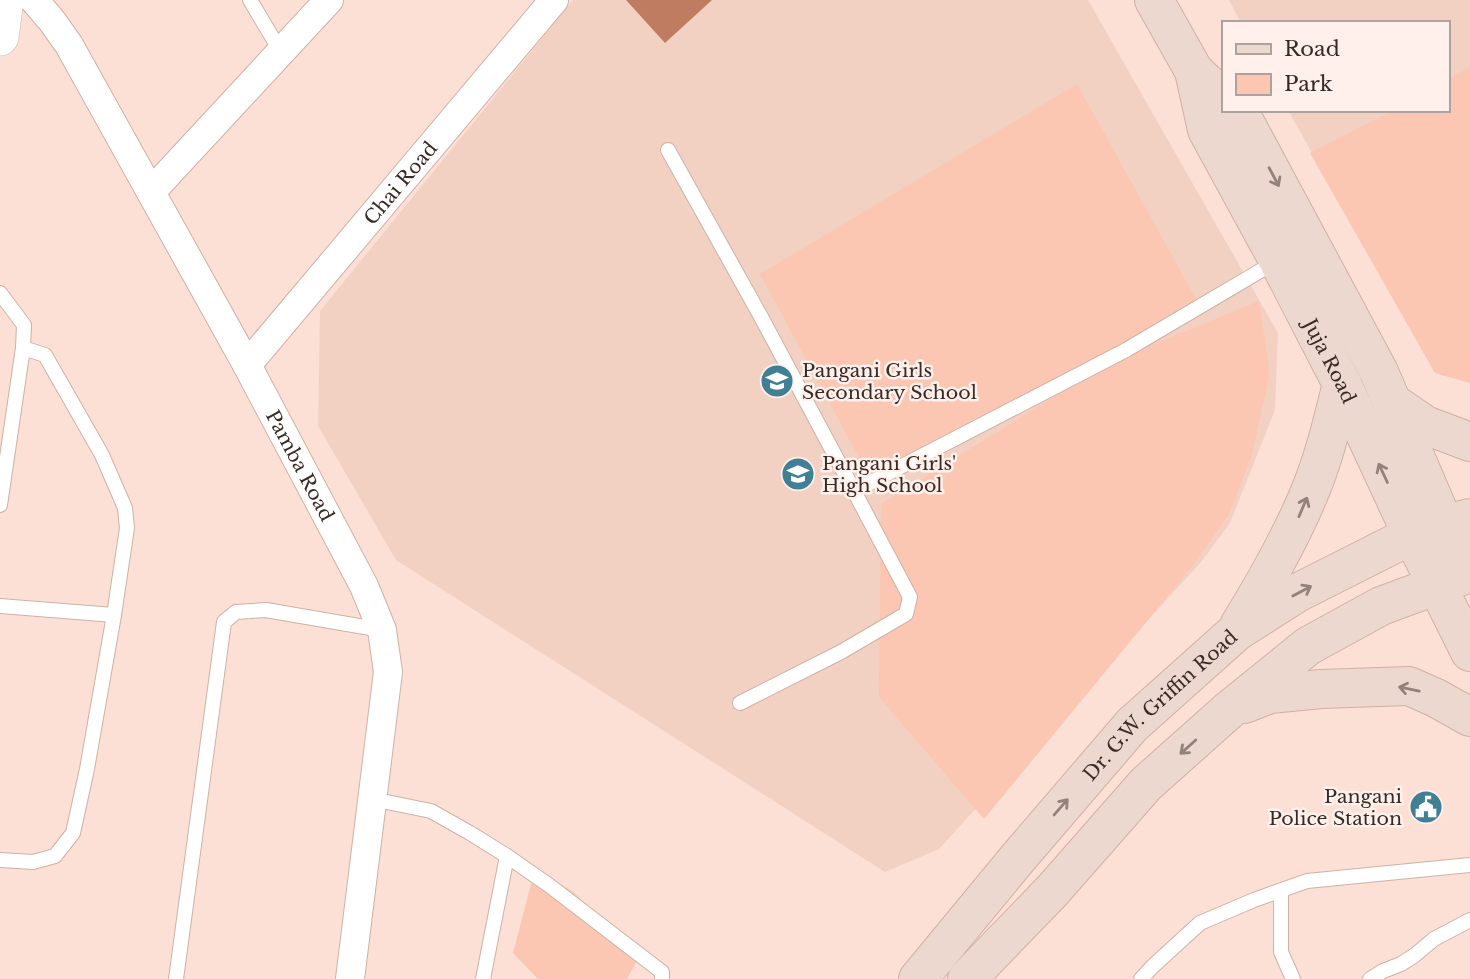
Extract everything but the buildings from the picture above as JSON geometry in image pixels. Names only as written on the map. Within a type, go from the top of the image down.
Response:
[{"type":"main road","name":"Juja Road","points":[[1154,0],[1194,71],[1222,98]]},
{"type":"main road","name":"Juja Road","points":[[1194,71],[1207,130],[1342,384],[1442,526]]},
{"type":"main road","name":"Juja Road","points":[[1237,112],[1379,372],[1393,403],[1462,576],[1470,652]]},
{"type":"main road","points":[[1236,632],[1269,577],[1312,487],[1342,384]]},
{"type":"main road","points":[[1393,403],[1424,425],[1470,442]]},
{"type":"main road","name":"Dr. G.W. Griffin Road","points":[[918,979],[1132,725],[1236,632],[1297,593],[1442,526]]},
{"type":"main road","points":[[967,979],[1052,891],[1146,784],[1229,710],[1308,646],[1381,606],[1462,576]]},
{"type":"main road","points":[[1229,710],[1270,694],[1409,686],[1470,717]]},
{"type":"main road","points":[[935,979],[1017,859]]},
{"type":"main road","points":[[989,979],[1052,891]]},
{"type":"street","points":[[0,37],[5,0]]},
{"type":"street","name":"Pamba Road","points":[[34,0],[69,45],[247,365],[364,586],[382,629],[388,672],[350,979]]},
{"type":"street","points":[[151,192],[329,0]]},
{"type":"street","name":"Chai Road","points":[[247,365],[554,0]]},
{"type":"lane","points":[[250,0],[281,52]]},
{"type":"lane","points":[[668,150],[760,315],[910,597],[906,614],[841,652],[740,703]]},
{"type":"lane","points":[[855,491],[1126,351],[1278,260]]},
{"type":"lane","points":[[0,293],[24,325],[0,505]]},
{"type":"lane","points":[[0,860],[33,862],[55,856],[73,833],[87,769],[127,528],[125,508],[102,455],[45,355],[23,348]]},
{"type":"lane","points":[[0,606],[114,615]]},
{"type":"lane","points":[[176,979],[225,622],[236,612],[267,610],[382,629]]},
{"type":"lane","points":[[372,799],[431,811],[507,856],[662,972],[662,979]]},
{"type":"lane","points":[[483,979],[507,856]]},
{"type":"lane","points":[[1141,979],[1200,923],[1307,881],[1470,865]]},
{"type":"lane","points":[[1281,891],[1281,952],[1293,979]]},
{"type":"lane","points":[[1370,979],[1401,964],[1434,939],[1470,920]]},
{"type":"shaded area","name":"Pangani Girls' High School","points":[[573,0],[1088,0],[1278,333],[1275,410],[1230,523],[1202,561],[939,849],[885,872],[396,560],[318,426],[320,311]]},
{"type":"shaded area","points":[[626,0],[712,0],[665,43]]},
{"type":"shaded area","points":[[1229,0],[1470,0],[1470,383],[1435,373],[1289,112],[1449,112],[1449,21],[1240,21]]},
{"type":"green space","points":[[1470,67],[1470,383],[1435,373],[1310,153],[1390,112],[1449,112],[1449,79]]},
{"type":"green space","points":[[1077,84],[1201,308],[869,476],[760,274]]},
{"type":"green space","points":[[1259,301],[1270,374],[1251,458],[1228,516],[1194,564],[984,819],[879,697],[881,504],[1110,362]]},
{"type":"green space","points":[[535,869],[572,891],[640,955],[627,979],[538,979],[513,953]]},
{"type":"place","name":"Pangani Girls Secondary School","points":[[777,381]]},
{"type":"place","name":"Pangani Girls' High School","points":[[798,474]]},
{"type":"place","name":"Pangani Police Station","points":[[1426,807]]}]
